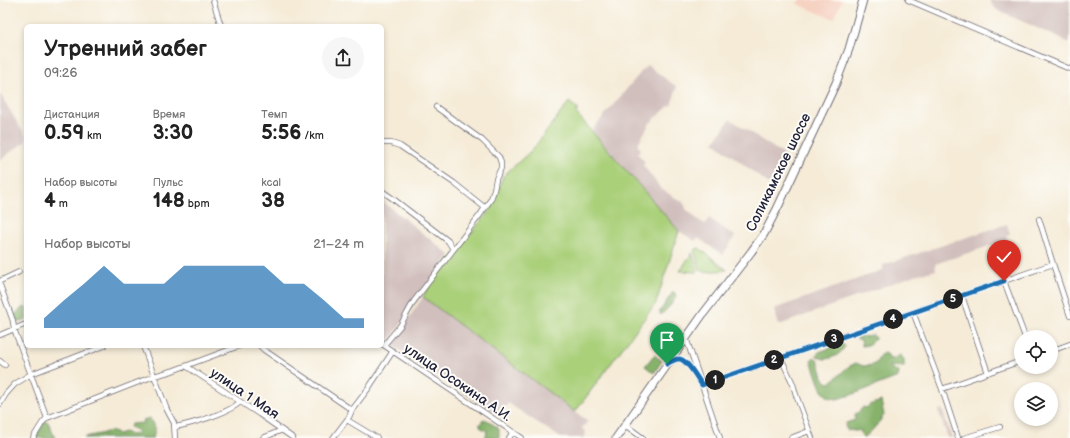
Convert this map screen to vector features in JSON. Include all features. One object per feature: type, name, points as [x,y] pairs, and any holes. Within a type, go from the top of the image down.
[{"type":"highway","name":"Соликамское шоссе","points":[[616,438],[703,314],[764,234],[836,83],[849,49],[863,0]]},
{"type":"street","points":[[213,0],[220,24]]},
{"type":"street","points":[[908,0],[1070,69]]},
{"type":"street","points":[[384,343],[400,326],[414,301],[491,199],[496,179],[501,168],[499,157],[482,140],[436,107]]},
{"type":"street","points":[[384,144],[391,143],[400,146],[454,183],[484,207]]},
{"type":"street","points":[[384,192],[448,242],[453,249]]},
{"type":"street","points":[[1040,219],[1070,316]]},
{"type":"street","points":[[702,385],[1053,264]]},
{"type":"street","points":[[0,281],[19,272]]},
{"type":"street","points":[[1004,281],[1022,330]]},
{"type":"street","points":[[0,285],[13,321],[14,329],[47,418]]},
{"type":"street","points":[[962,296],[988,373]]},
{"type":"street","points":[[912,312],[942,389],[958,438]]},
{"type":"street","points":[[0,335],[24,325]]},
{"type":"street","points":[[686,338],[720,438]]},
{"type":"street","points":[[1058,348],[1070,344]]},
{"type":"street","name":"улица Осокина А.И.","points":[[384,345],[522,438]]},
{"type":"street","points":[[0,404],[15,384],[31,374],[99,348]]},
{"type":"street","points":[[143,348],[167,410],[174,423],[175,438]]},
{"type":"street","points":[[33,438],[47,418],[154,376],[234,348]]},
{"type":"street","points":[[262,348],[352,410]]},
{"type":"street","points":[[333,438],[368,390],[393,351]]},
{"type":"street","points":[[781,358],[793,384],[812,438]]},
{"type":"street","points":[[667,364],[675,360],[683,360],[702,385]]},
{"type":"street","points":[[0,361],[5,365]]},
{"type":"street","points":[[942,389],[1014,364]]},
{"type":"street","name":"улица 1 Мая","points":[[186,366],[293,438]]},
{"type":"street","points":[[175,427],[186,425],[229,410],[240,402]]},
{"type":"street","points":[[347,420],[377,438]]},
{"type":"street","points":[[625,425],[643,438]]},
{"type":"street","points":[[964,438],[1000,427]]},
{"type":"street","points":[[263,438],[282,430]]},
{"type":"street","points":[[791,438],[809,431]]},
{"type":"street","points":[[509,438],[513,432]]},
{"type":"shaded area","points":[[799,0],[842,0],[834,19],[797,4]]},
{"type":"shaded area","points":[[989,0],[1070,0],[1070,43],[997,10]]},
{"type":"shaded area","points":[[647,65],[677,87],[671,106],[669,106],[650,123],[637,145],[641,149],[637,153],[645,162],[643,165],[661,189],[682,201],[686,207],[685,208],[698,220],[705,224],[709,218],[735,236],[723,255],[698,238],[695,241],[679,231],[592,130]]},
{"type":"shaded area","points":[[0,94],[24,134],[24,142],[0,160]]},
{"type":"shaded area","points":[[730,119],[786,156],[769,184],[714,142]]},
{"type":"shaded area","points":[[384,203],[450,255],[389,341],[384,337]]},
{"type":"shaded area","points":[[1007,224],[1010,234],[1006,236],[1007,240],[935,264],[936,270],[915,275],[779,325],[774,309],[883,270],[883,265]]},
{"type":"shaded area","points":[[423,297],[588,421],[582,428],[586,433],[583,438],[561,438],[508,403],[499,417],[391,344]]},
{"type":"shaded area","points":[[942,409],[952,438],[948,438],[938,410]]},
{"type":"green space","points":[[569,102],[578,109],[576,113],[679,231],[656,303],[575,412],[423,297],[429,286],[492,207],[503,176],[533,149]]},
{"type":"green space","points":[[699,248],[727,270],[704,272],[700,270],[694,250]]},
{"type":"green space","points":[[692,253],[698,271],[680,271]]},
{"type":"green space","points":[[673,292],[676,296],[671,305],[661,315],[660,311]]},
{"type":"green space","points":[[24,308],[24,321],[17,322],[14,315]]},
{"type":"green space","points":[[666,335],[676,342],[668,355],[666,352],[664,356],[658,352],[661,344],[663,345]]},
{"type":"green space","points":[[860,335],[864,337],[873,335],[876,338],[868,345],[862,346],[861,340],[857,339]]},
{"type":"green space","points":[[842,344],[845,346],[839,354],[834,357],[824,359],[817,356],[819,352]]},
{"type":"green space","points":[[885,353],[888,355],[889,359],[896,358],[900,355],[904,359],[904,367],[890,366],[899,372],[898,377],[837,399],[828,397],[822,391],[811,361],[814,357],[818,360],[823,377],[826,382],[830,383],[848,367],[856,363],[863,366],[873,365],[877,362],[880,355]]},
{"type":"green space","points":[[654,355],[662,361],[654,373],[645,366]]},
{"type":"green space","points":[[881,401],[884,415],[865,437],[862,436],[860,430],[847,430],[845,426],[846,423],[855,420],[855,414],[863,407],[867,408],[869,405]]},
{"type":"green space","points":[[150,418],[155,429],[153,438],[84,438],[110,431],[119,434],[124,432],[131,435],[137,434],[138,431],[130,427],[131,424],[144,423],[143,420]]},
{"type":"green space","points":[[484,419],[499,429],[499,438],[485,438],[487,431],[480,427],[480,424]]},
{"type":"green space","points":[[45,421],[48,422],[55,438],[35,438]]},
{"type":"route","points":[[667,364],[675,360],[683,360],[702,385],[1004,281]]}]
